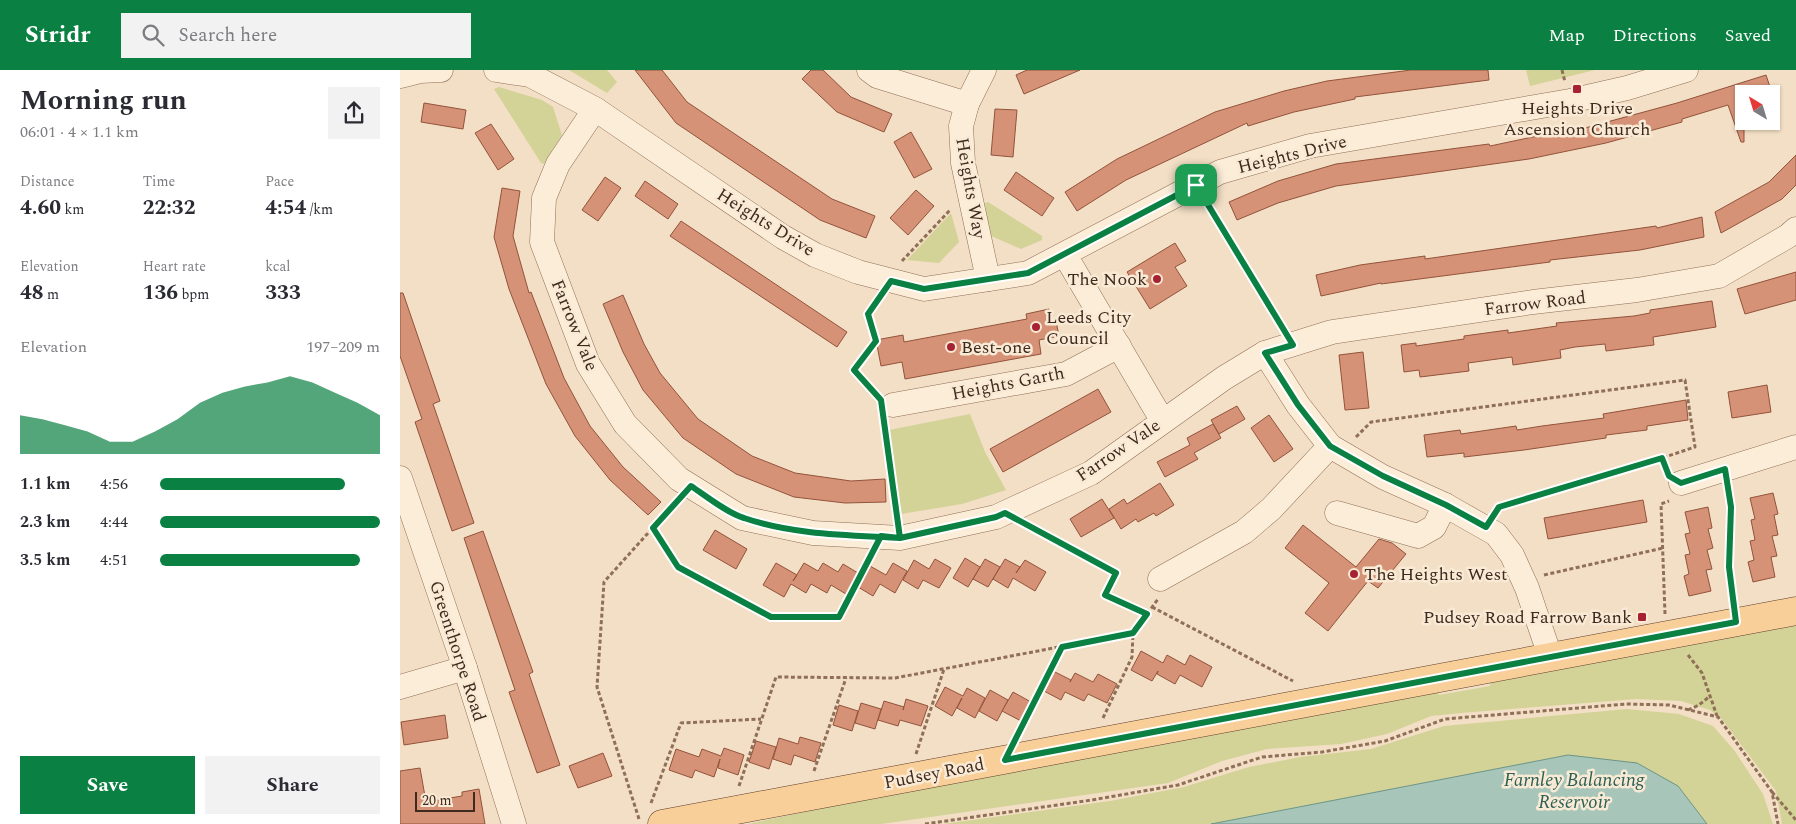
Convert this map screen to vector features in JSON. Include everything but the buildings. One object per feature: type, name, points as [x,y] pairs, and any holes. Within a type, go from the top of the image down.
[{"type":"main road","name":"Pudsey Road","points":[[656,815],[730,812],[1796,611]]},
{"type":"street","points":[[400,76],[420,71],[441,70]]},
{"type":"street","name":"Heights Drive","points":[[496,70],[530,75],[595,109],[783,237],[815,255],[858,272],[924,289],[1028,273],[1220,172],[1310,146],[1570,101],[1627,88],[1686,70]]},
{"type":"street","points":[[869,70],[877,76],[966,104]]},
{"type":"street","name":"Heights Way","points":[[984,70],[966,104],[961,126],[963,163],[988,279]]},
{"type":"street","name":"Farrow Vale","points":[[595,109],[558,164],[544,198],[542,242],[588,364],[625,424],[679,479],[742,518],[813,534],[890,537],[996,517],[1091,473],[1162,420],[1265,353]]},
{"type":"street","name":"Farrow Road","points":[[1265,353],[1332,332],[1533,302],[1637,290],[1719,276],[1788,236],[1796,229]]},
{"type":"street","points":[[1065,255],[1162,420]]},
{"type":"street","name":"Heights Garth","points":[[886,408],[1066,374],[1119,346]]},
{"type":"street","points":[[1265,353],[1298,405],[1336,449],[1383,476],[1446,505],[1496,534],[1512,554],[1523,579],[1550,656]]},
{"type":"street","points":[[1681,483],[1796,447]]},
{"type":"street","points":[[1160,579],[1244,532],[1336,449]]},
{"type":"street","name":"Greenthorpe Road","points":[[400,478],[514,824]]},
{"type":"street","points":[[1337,513],[1418,536],[1434,527],[1446,505]]},
{"type":"street","points":[[400,687],[464,668]]},
{"type":"path","points":[[1196,185],[1293,345]]},
{"type":"path","points":[[653,528],[678,567],[771,617],[839,617],[890,537],[886,408],[854,370],[876,341],[868,314],[891,281],[897,266],[969,190]]},
{"type":"path","points":[[1336,449],[1371,422],[1685,380],[1695,447],[1499,507],[1486,527]]},
{"type":"path","points":[[1662,458],[1669,476],[1681,483],[1673,500],[1661,504],[1665,624],[1702,673],[1718,717],[1772,792],[1796,820]]},
{"type":"path","points":[[1725,469],[1731,507],[1729,567],[1736,622]]},
{"type":"path","points":[[641,824],[597,687],[604,582],[691,486]]},
{"type":"path","points":[[1005,513],[1116,573],[1105,595],[1147,614]]},
{"type":"path","points":[[1523,579],[1663,548]]},
{"type":"path","points":[[1103,719],[1132,657],[1133,633],[1159,597],[1160,579]]},
{"type":"path","points":[[1152,607],[1327,699]]},
{"type":"path","points":[[730,812],[776,677],[895,678],[1133,633]]},
{"type":"path","points":[[1005,760],[1062,647]]},
{"type":"path","points":[[908,778],[944,669]]},
{"type":"path","points":[[805,798],[846,678]]},
{"type":"path","points":[[1688,710],[1699,705],[1710,696]]},
{"type":"path","points":[[924,824],[1092,800],[1178,785],[1262,757],[1322,752],[1385,741],[1445,719],[1626,704],[1668,705],[1718,717]]},
{"type":"path","points":[[656,815],[681,723],[761,719]]},
{"type":"path","points":[[1772,792],[1778,824]]},
{"type":"shaded area","points":[[569,70],[607,70],[617,82],[607,93]]},
{"type":"shaded area","points":[[1526,70],[1595,70],[1530,86]]},
{"type":"shaded area","points":[[499,87],[542,100],[553,107],[562,135],[544,164],[541,163],[494,89]]},
{"type":"shaded area","points":[[988,202],[1042,236],[1042,240],[1021,249],[989,235],[985,203]]},
{"type":"shaded area","points":[[951,213],[959,242],[939,263],[907,260]]},
{"type":"shaded area","points":[[970,414],[985,452],[1006,490],[962,504],[901,514],[889,430]]},
{"type":"shaded area","points":[[1796,622],[1796,824],[1782,824],[1776,791],[1721,718],[1710,710],[1681,701],[1636,699],[1431,716],[1387,734],[1341,744],[1267,749],[1222,761],[1168,783],[881,824],[748,824],[890,794],[1437,690],[1439,695],[1490,686],[1490,681]]},
{"type":"shaded area","points":[[1627,709],[1679,714],[1713,726],[1734,750],[1763,794],[1773,824],[1707,824],[1678,786],[1568,755],[1211,824],[943,824],[1110,801],[1184,787],[1249,767],[1300,757],[1371,749],[1444,726]]},
{"type":"water","name":"Farnley Balancing Reservoir","points":[[1568,755],[1637,763],[1678,786],[1707,824],[1211,824]]},
{"type":"place","name":"Heights Drive Ascension Church","points":[[1577,89]]},
{"type":"place","name":"The Nook","points":[[1157,279]]},
{"type":"place","name":"Leeds City Council","points":[[1036,327]]},
{"type":"place","name":"Best-one","points":[[951,347]]},
{"type":"place","name":"The Heights West","points":[[1354,574]]},
{"type":"place","name":"Pudsey Road Farrow Bank","points":[[1642,617]]},
{"type":"route","points":[[1196,185],[1028,273],[924,289],[891,281],[868,314],[876,341],[854,370],[881,400],[900,538],[881,536],[813,534],[742,518],[691,486],[653,528],[678,567],[771,617],[839,617],[881,536],[900,538],[996,517],[1005,513],[1116,573],[1105,595],[1147,614],[1133,633],[1062,647],[1005,760],[1736,622],[1729,567],[1730,490],[1725,469],[1681,483],[1669,476],[1662,458],[1499,507],[1486,527],[1446,505],[1383,476],[1330,446],[1298,405],[1265,353],[1293,345],[1196,185]]}]
